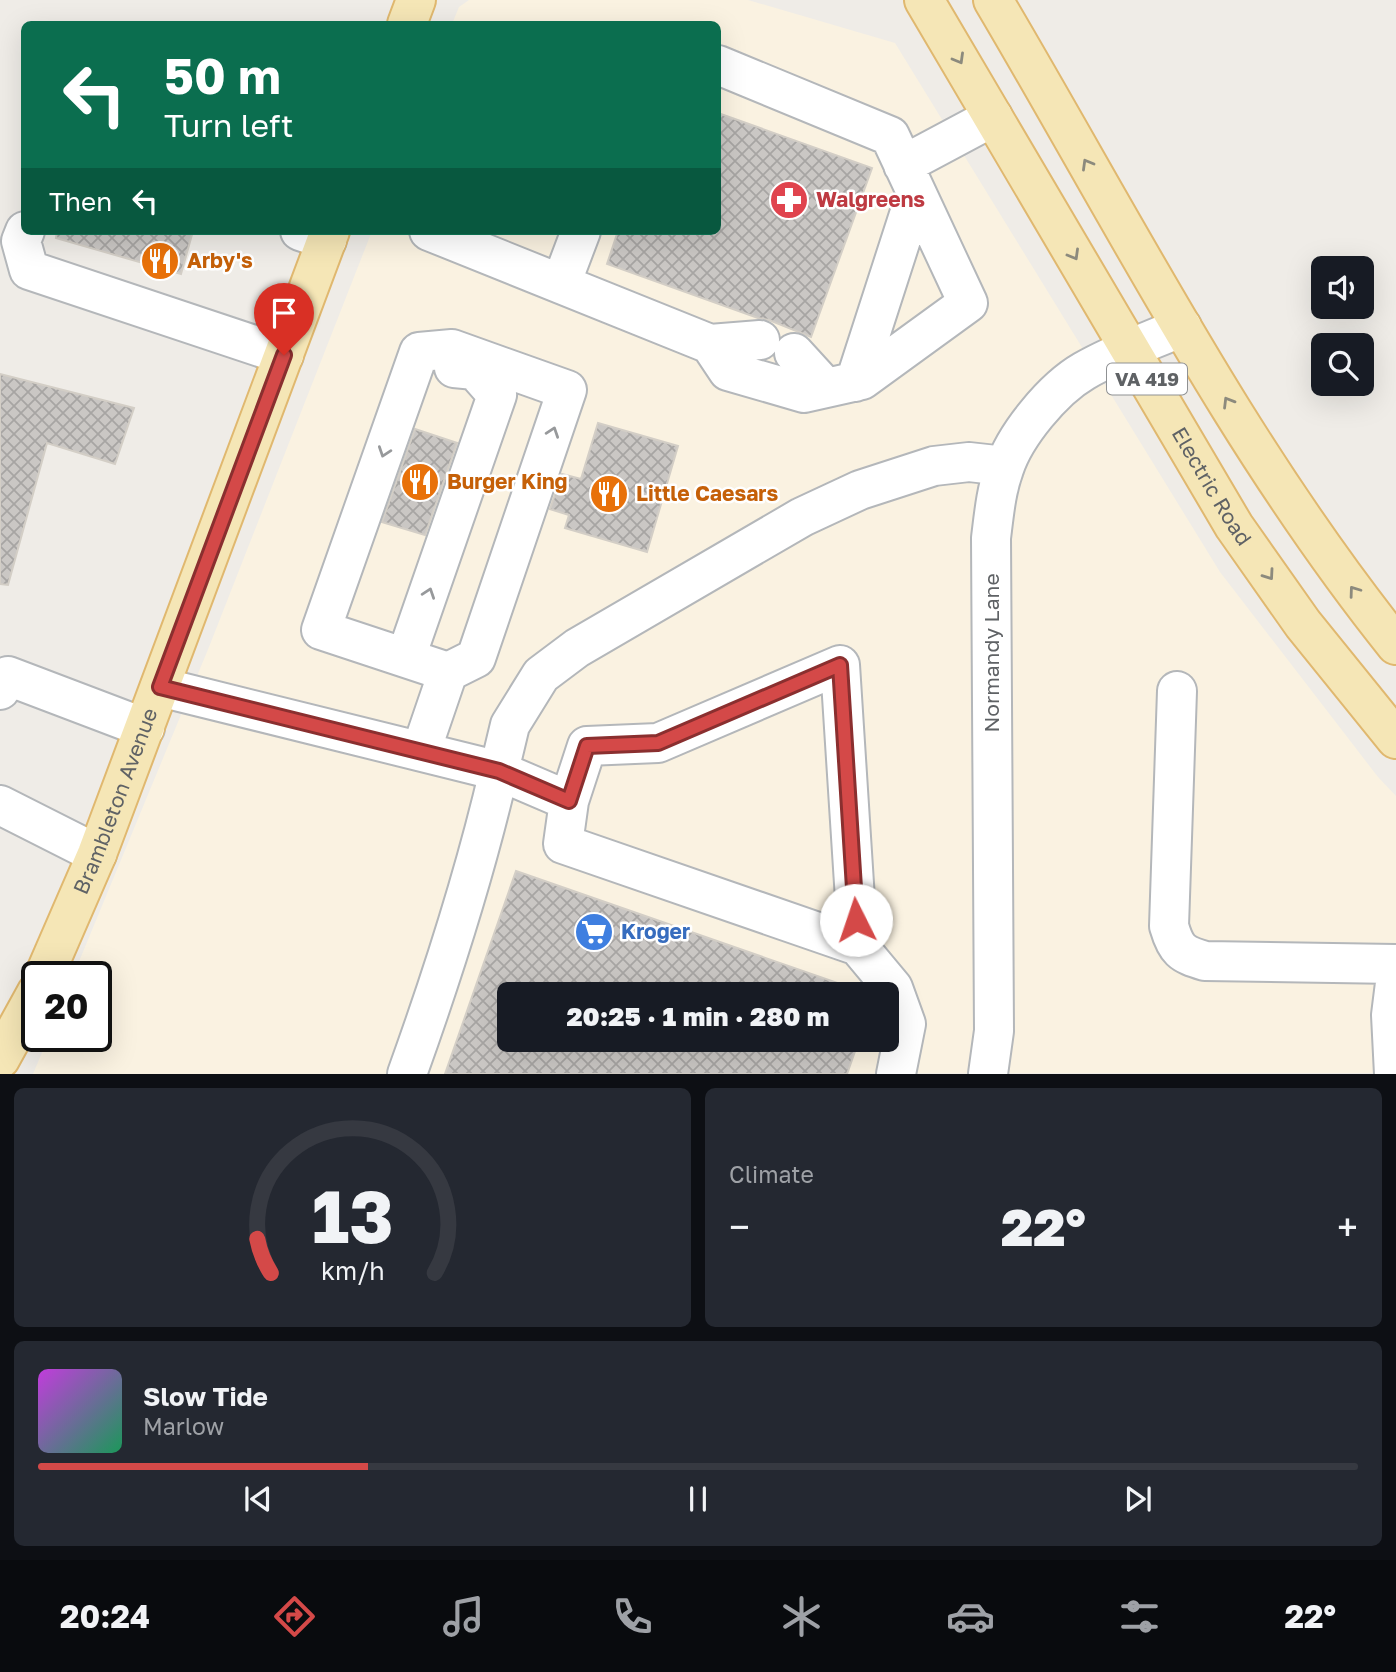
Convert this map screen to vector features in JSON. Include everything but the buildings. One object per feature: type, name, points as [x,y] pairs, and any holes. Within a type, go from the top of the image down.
[{"type":"main road","points":[[408,21],[416,0]]},
{"type":"main road","name":"Electric Road","points":[[924,0],[1234,526],[1303,624],[1396,739]]},
{"type":"main road","name":"VA 419","points":[[993,0],[1182,327],[1287,498],[1396,645]]},
{"type":"main road","name":"Brambleton Avenue","points":[[51,961],[97,854],[284,355],[319,235]]},
{"type":"main road","points":[[0,1059],[21,1021]]},
{"type":"street","points":[[710,344],[728,371],[804,393],[862,380],[968,303],[890,136],[721,66]]},
{"type":"street","points":[[840,385],[910,179],[993,117]]},
{"type":"street","points":[[23,235],[21,241],[29,270],[284,355]]},
{"type":"street","points":[[46,235],[45,247],[62,266],[211,316],[225,336]]},
{"type":"street","points":[[439,235],[710,344],[777,346],[840,385]]},
{"type":"street","points":[[561,284],[579,235]]},
{"type":"street","name":"Normandy Lane","points":[[988,1073],[994,1031],[991,538],[997,491],[1005,466],[1025,429],[1051,398],[1083,371],[1182,327]]},
{"type":"street","points":[[421,751],[448,672],[476,658],[567,390],[452,349],[419,352],[321,630],[448,672]]},
{"type":"street","points":[[406,388],[439,366],[475,370],[496,395],[407,657]]},
{"type":"street","points":[[407,1073],[457,929],[481,849],[510,725],[541,676],[607,629],[802,517],[860,490],[934,466],[970,462],[1005,466]]},
{"type":"street","points":[[858,946],[840,665],[658,743],[587,746],[569,801],[563,844],[858,946],[893,988],[906,1024],[896,1073]]},
{"type":"street","points":[[0,690],[8,676],[145,728]]},
{"type":"street","points":[[160,687],[499,771],[569,801]]},
{"type":"street","points":[[1177,691],[1169,926],[1174,943],[1185,955],[1205,961],[1396,964]]},
{"type":"street","points":[[0,805],[97,854]]},
{"type":"street","points":[[1394,1073],[1396,975]]},
{"type":"shaded area","points":[[469,0],[748,0],[895,43],[1220,572],[1378,777],[1396,796],[1396,1073],[33,1074],[42,1052],[112,1052],[112,961],[79,961],[209,647],[370,235],[721,235],[721,21],[453,21],[459,7]]},
{"type":"place","name":"Walgreens","points":[[789,200]]},
{"type":"place","name":"Arby's","points":[[160,261]]},
{"type":"place","name":"Burger King","points":[[420,482]]},
{"type":"place","name":"Little Caesars","points":[[609,494]]},
{"type":"place","name":"Kroger","points":[[594,932]]},
{"type":"route","points":[[284,355],[160,687],[499,771],[569,801],[587,746],[658,743],[840,665],[856,920]]}]
